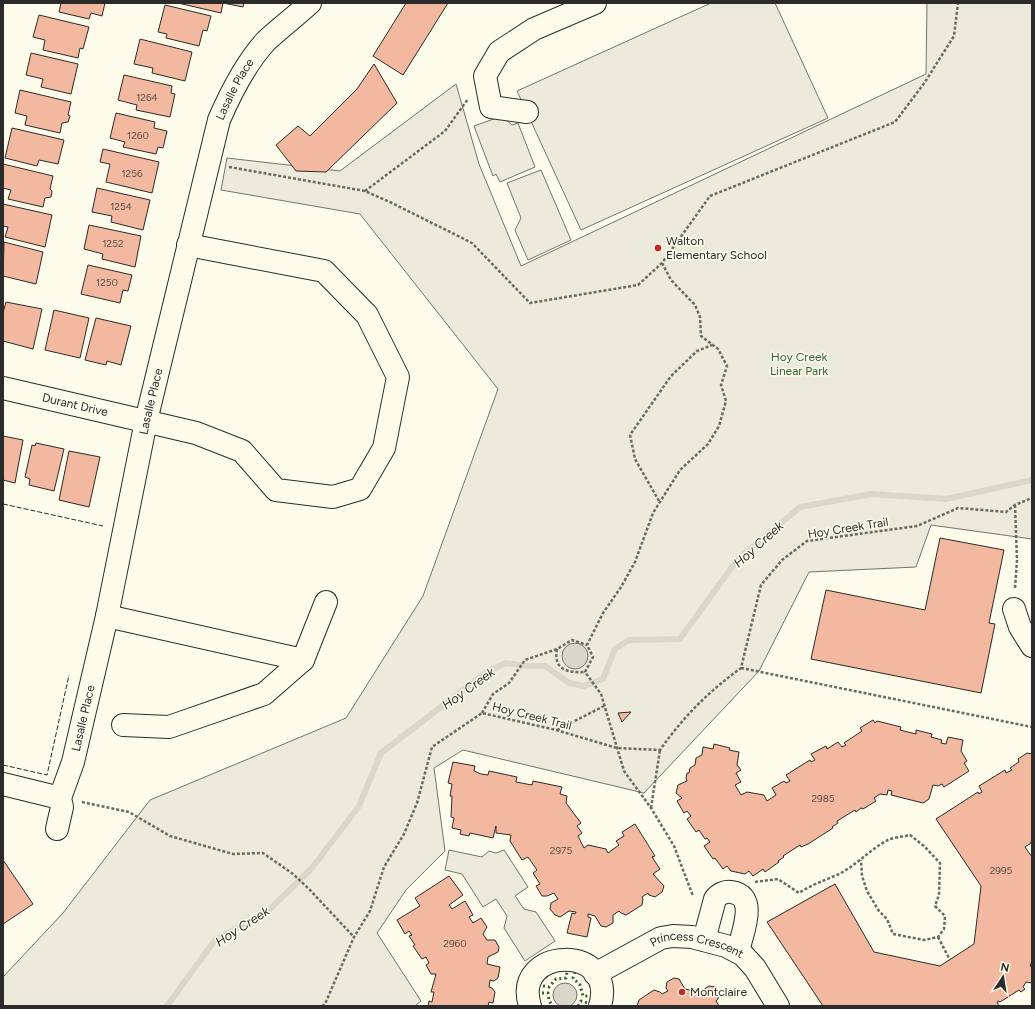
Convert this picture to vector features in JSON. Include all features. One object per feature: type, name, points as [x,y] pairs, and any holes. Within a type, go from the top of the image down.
[{"type":"street","name":"Lasalle Place","points":[[57,829],[62,807],[60,798],[73,762],[106,616],[146,421],[219,120],[230,94],[248,64],[266,41],[310,3]]},
{"type":"street","points":[[527,112],[491,107],[485,76],[499,52],[534,29],[595,3]]},
{"type":"street","name":"Durant Drive","points":[[3,388],[196,433],[242,451],[276,490],[333,498],[360,489],[384,448],[398,378],[367,315],[324,271],[188,245]]},
{"type":"street","points":[[123,725],[169,727],[264,694],[303,660],[326,602]]},
{"type":"street","points":[[1014,609],[1020,627],[1032,646]]},
{"type":"street","points":[[106,616],[303,660]]},
{"type":"street","points":[[3,784],[60,798]]},
{"type":"street","points":[[704,940],[715,899],[725,892],[737,893],[746,901],[747,906],[738,951]]},
{"type":"street","name":"Princess Crescent","points":[[595,974],[661,938],[677,936],[704,940],[738,951],[752,964],[778,1006]]},
{"type":"street","points":[[530,1006],[528,996],[532,980],[538,971],[550,962],[562,958],[575,960],[586,965],[595,974],[601,990],[600,1006]]},
{"type":"path","points":[[208,162],[365,191],[392,203],[472,244],[530,303],[638,285],[662,263],[710,196],[895,122],[926,82],[954,36],[958,3]]},
{"type":"path","points":[[365,191],[445,131],[485,76]]},
{"type":"path","points":[[586,673],[592,656],[587,644],[603,613],[621,587],[635,562],[653,513],[680,470],[708,444],[719,426],[724,412],[726,401],[721,385],[727,366],[718,349],[701,336],[700,317],[694,305],[671,280],[662,263]]},
{"type":"path","points":[[660,502],[635,459],[630,435],[671,376],[697,351],[712,345]]},
{"type":"path","name":"Hoy Creek Trail","points":[[741,668],[761,585],[782,560],[808,541],[918,526],[958,508],[1006,512],[1015,505],[1032,498]]},
{"type":"path","points":[[1014,609],[1017,560],[1015,505]]},
{"type":"path","points":[[482,713],[493,694],[509,683],[525,660],[557,649],[572,640],[587,644]]},
{"type":"path","points":[[557,649],[555,658],[561,668],[573,673],[586,673]]},
{"type":"path","points":[[651,808],[660,750],[679,723],[716,686],[741,668],[1032,727]]},
{"type":"path","points":[[586,673],[601,694],[624,771],[651,808],[674,846],[696,901]]},
{"type":"path","points":[[556,730],[604,706]]},
{"type":"path","name":"Hoy Creek Trail","points":[[322,1006],[325,1004],[354,937],[370,910],[384,867],[404,834],[417,803],[432,747],[482,713],[556,730],[617,748],[660,750]]},
{"type":"path","points":[[60,798],[129,812],[170,836],[233,854],[263,853],[293,874],[354,937]]},
{"type":"path","points":[[747,884],[770,878],[778,879],[799,893],[812,885],[841,873],[887,840],[910,835],[924,846],[940,863],[939,895],[935,906],[945,916],[946,921],[944,929],[938,937],[924,940],[893,934],[887,919],[879,911],[868,891],[862,876],[860,860]]},
{"type":"path","points":[[938,937],[950,960]]},
{"type":"green space","points":[[711,3],[775,3],[828,118],[581,230],[517,91]]},
{"type":"green space","name":"Hoy Creek Linear Park","points":[[927,3],[1032,3],[1032,539],[931,525],[916,567],[809,572],[759,671],[644,793],[463,750],[434,768],[445,851],[406,890],[377,933],[421,1001],[415,1006],[3,1006],[3,977],[63,913],[150,800],[346,718],[423,596],[498,389],[360,214],[221,190],[227,158],[340,171],[456,84],[479,164],[521,266],[926,74]]},
{"type":"green space","points":[[502,116],[512,125],[518,123],[535,167],[500,182],[496,174],[493,176],[474,126]]},
{"type":"green space","points":[[541,170],[571,240],[528,260],[515,230],[521,218],[507,183]]},
{"type":"shaded area","points":[[575,643],[584,647],[588,656],[584,665],[575,669],[566,665],[562,656],[566,647]]},
{"type":"shaded area","points":[[449,850],[482,857],[489,851],[496,853],[504,850],[528,887],[515,896],[524,909],[536,912],[555,941],[525,961],[504,928],[507,916],[496,899],[483,907],[462,874],[445,870]]},
{"type":"shaded area","points":[[565,983],[573,987],[577,995],[573,1003],[565,1007],[557,1003],[553,995],[557,987]]},
{"type":"building","points":[[61,3],[105,3],[102,16],[91,13],[89,19],[59,12]]},
{"type":"building","points":[[178,3],[223,3],[221,13]]},
{"type":"building","points":[[223,3],[244,3],[243,7]]},
{"type":"building","points":[[406,3],[448,3],[403,75],[373,56]]},
{"type":"building","points":[[165,5],[211,16],[207,31],[203,30],[199,46],[166,38],[167,34],[158,32]]},
{"type":"building","points":[[39,15],[89,27],[83,49],[80,48],[78,58],[43,50],[45,40],[33,37]]},
{"type":"building","points":[[140,39],[192,52],[185,81],[152,73],[153,68],[134,64]]},
{"type":"building","points":[[31,53],[78,64],[71,94],[41,87],[43,79],[26,75]]},
{"type":"building","points":[[374,64],[397,103],[326,172],[296,171],[276,145],[298,126],[310,136],[357,89]]},
{"type":"building","points":[[124,75],[172,86],[171,93],[175,94],[170,117],[136,110],[137,105],[118,100]]},
{"type":"building","points":[[20,90],[71,102],[68,122],[62,123],[60,133],[25,125],[27,116],[15,113]]},
{"type":"building","points":[[116,113],[155,122],[154,128],[167,131],[163,148],[158,147],[156,154],[123,147],[125,142],[110,138]]},
{"type":"building","points":[[12,128],[64,140],[58,164],[39,160],[37,166],[5,158]]},
{"type":"building","points":[[103,149],[159,162],[152,193],[106,182],[110,164],[100,162]]},
{"type":"building","points":[[3,164],[53,176],[50,189],[52,191],[51,197],[45,198],[43,207],[8,199],[11,190],[3,188]]},
{"type":"building","points":[[97,188],[150,200],[143,230],[111,222],[112,216],[92,212]]},
{"type":"building","points":[[3,204],[52,215],[45,247],[5,237],[8,227],[3,226]]},
{"type":"building","points":[[89,225],[141,236],[135,267],[102,259],[103,254],[84,249]]},
{"type":"building","points":[[4,242],[43,252],[36,284],[3,276]]},
{"type":"building","points":[[88,265],[132,275],[128,291],[123,290],[120,303],[81,294]]},
{"type":"building","points":[[6,302],[42,309],[33,349],[3,341],[3,313]]},
{"type":"building","points":[[54,310],[89,318],[80,358],[45,350]]},
{"type":"building","points":[[96,318],[131,326],[121,365],[107,361],[106,365],[85,360]]},
{"type":"building","points":[[3,436],[23,440],[15,483],[3,480]]},
{"type":"building","points":[[36,443],[64,449],[54,491],[29,485],[30,479],[25,477],[32,445],[35,446]]},
{"type":"building","points":[[69,451],[100,457],[89,507],[59,500]]},
{"type":"building","points":[[940,538],[1004,550],[989,623],[995,624],[981,693],[811,659],[826,590],[925,610]]},
{"type":"building","points":[[631,712],[622,722],[618,713]]},
{"type":"building","points":[[873,720],[875,723],[877,721],[901,727],[900,730],[916,734],[916,730],[932,734],[931,737],[942,740],[941,743],[946,744],[948,737],[963,740],[961,751],[967,761],[964,763],[969,771],[944,787],[942,784],[938,786],[933,785],[929,799],[923,803],[891,795],[892,791],[888,790],[887,795],[880,794],[874,798],[876,801],[856,812],[855,810],[837,821],[838,823],[832,827],[833,828],[808,844],[801,847],[800,845],[783,856],[784,857],[778,861],[779,862],[765,872],[763,869],[753,876],[749,871],[745,874],[731,871],[727,866],[723,869],[715,858],[713,859],[704,846],[710,842],[707,838],[705,839],[699,830],[696,832],[687,819],[691,816],[687,811],[684,813],[677,801],[682,798],[676,793],[678,785],[687,781],[687,773],[689,773],[690,768],[695,765],[696,758],[702,755],[703,747],[713,749],[714,744],[739,752],[737,765],[741,770],[736,773],[741,782],[735,785],[741,795],[747,792],[764,795],[767,801],[776,795],[772,788],[784,781],[786,783],[790,781],[786,775],[810,760],[811,762],[815,760],[811,754],[826,746],[827,749],[838,742],[842,747],[846,745],[844,743],[862,731],[860,728]]},
{"type":"building","points":[[1027,753],[1032,754],[1032,837],[1031,843],[1025,847],[1032,857],[1032,961],[1030,966],[1032,967],[1032,983],[1026,982],[1023,987],[1025,989],[1021,992],[1019,990],[1000,1002],[997,1002],[999,1006],[823,1006],[767,922],[835,884],[874,952],[940,966],[974,944],[981,886],[936,819],[978,792],[979,794],[982,792],[979,786],[1005,770],[1006,773],[1012,770],[1010,768],[1019,762],[1018,759]]},
{"type":"building","points":[[453,762],[475,766],[474,771],[481,774],[488,775],[489,771],[517,777],[516,782],[532,785],[533,781],[562,787],[560,794],[567,796],[566,803],[581,823],[577,826],[582,833],[578,836],[584,848],[588,845],[606,849],[608,853],[619,845],[616,841],[624,836],[622,832],[635,824],[655,856],[652,857],[660,869],[653,874],[664,886],[662,892],[655,897],[649,895],[648,893],[642,897],[642,905],[626,915],[619,911],[613,915],[613,923],[606,927],[601,926],[595,916],[588,914],[588,917],[591,918],[587,937],[567,933],[572,913],[575,914],[576,912],[569,911],[560,917],[555,915],[550,909],[551,903],[558,899],[554,893],[547,896],[542,896],[536,886],[540,884],[533,873],[537,870],[528,857],[522,860],[510,841],[511,835],[496,833],[496,826],[493,838],[470,833],[469,836],[460,834],[461,830],[452,828],[454,818],[451,817],[452,796],[450,796],[452,784],[448,783]]},
{"type":"building","points":[[3,860],[33,904],[3,924]]},
{"type":"building","points":[[449,876],[463,895],[449,905],[452,909],[465,901],[473,915],[469,917],[473,923],[481,918],[487,927],[483,934],[487,940],[495,940],[499,947],[498,952],[488,957],[487,964],[500,967],[498,978],[494,981],[490,980],[489,987],[495,992],[493,1003],[489,1002],[488,1006],[428,1006],[429,1001],[432,1002],[434,992],[431,992],[436,974],[431,974],[426,965],[429,963],[426,957],[422,959],[413,946],[415,945],[409,936],[412,935],[409,931],[405,934],[397,920],[420,906],[415,898]]},
{"type":"building","name":"Montclaire","points":[[674,978],[679,979],[685,989],[700,992],[709,986],[715,987],[719,993],[716,1001],[719,1006],[637,1006],[639,1000],[654,990],[662,994],[668,991],[666,988],[667,982]]},
{"type":"waterway","name":"Hoy Creek","points":[[167,1006],[215,940],[268,911],[312,868],[359,806],[381,753],[488,671],[506,663],[526,666],[545,666],[569,683],[584,686],[603,679],[615,649],[629,640],[680,639],[737,560],[800,507],[872,494],[946,499],[1032,480]]},
{"type":"hedge","points":[[543,986],[549,987],[556,979],[566,978],[567,972]]},
{"type":"hedge","points":[[575,972],[573,978],[580,985],[583,996],[588,996]]},
{"type":"hedge","points":[[542,993],[548,993],[552,1006]]},
{"type":"hedge","points":[[578,1006],[581,1001],[588,1003]]},
{"type":"fence","points":[[3,504],[103,526]]},
{"type":"fence","points":[[3,765],[47,775],[69,675]]},
{"type":"place","name":"Walton Elementary School","points":[[658,248]]},
{"type":"place","name":"Montclaire","points":[[682,992]]}]
